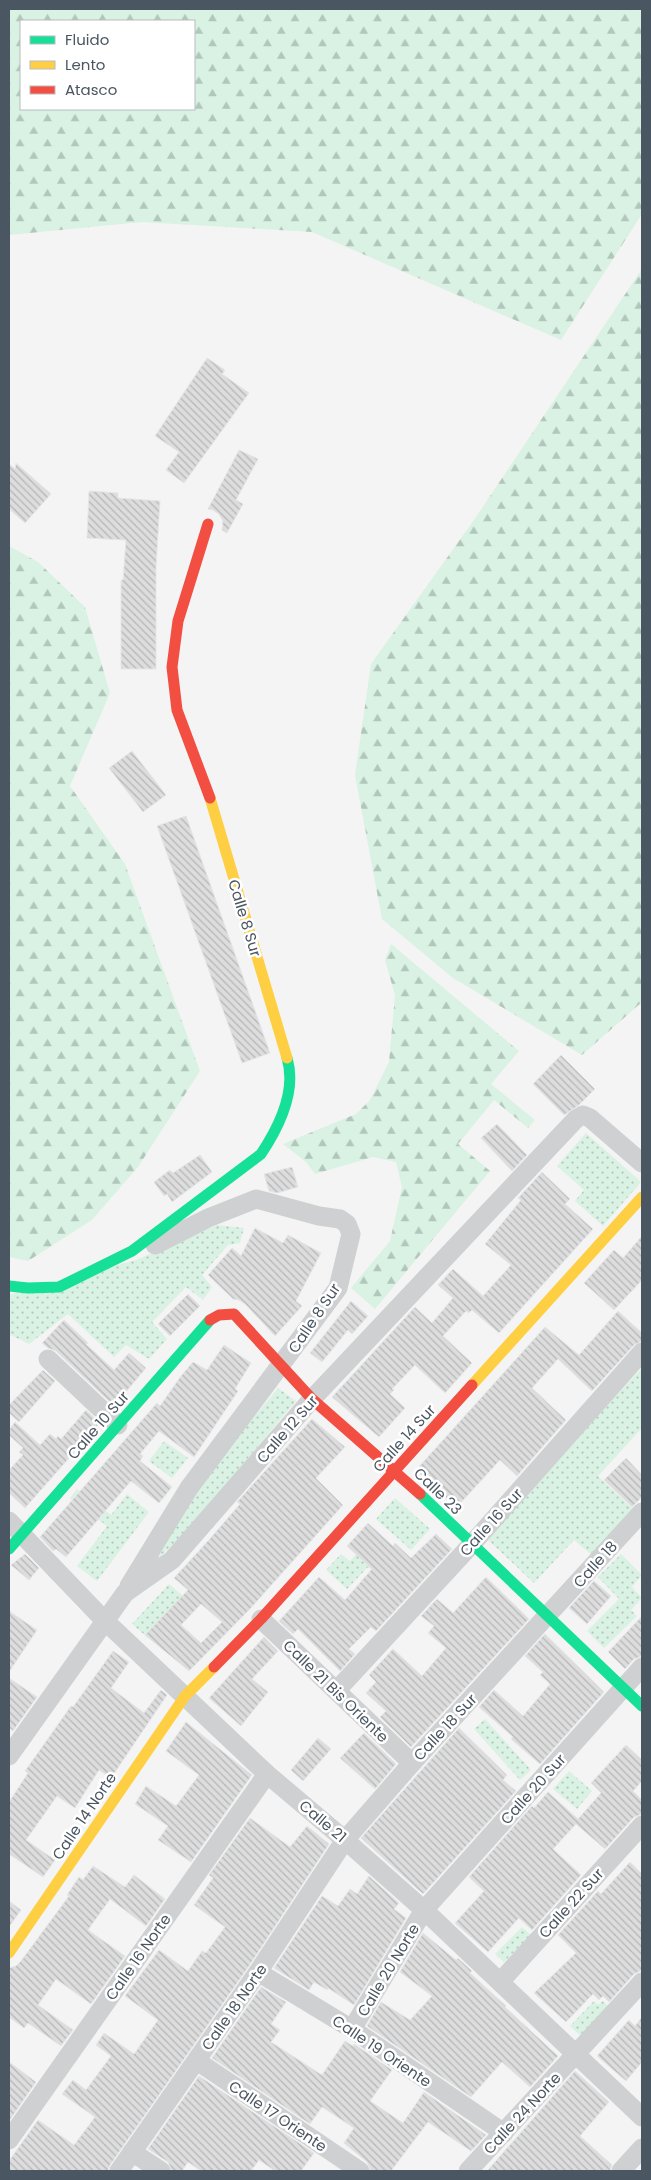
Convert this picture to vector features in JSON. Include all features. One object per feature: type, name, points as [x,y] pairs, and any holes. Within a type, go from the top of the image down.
[{"type":"street","name":"Calle 8 Sur","points":[[9,1286],[28,1288],[59,1287],[132,1251],[261,1154],[272,1138],[287,1107],[290,1086],[289,1065],[206,785],[177,710],[172,667],[178,621],[208,524]]},
{"type":"street","name":"Calle 12 Sur","points":[[9,1756],[125,1593],[172,1560],[312,1399],[576,1120],[583,1115],[590,1118],[642,1163]]},
{"type":"street","name":"Calle 14 Sur","points":[[185,1696],[261,1619],[642,1197]]},
{"type":"street","name":"Calle 8 Sur","points":[[125,1593],[189,1488],[338,1288],[351,1234],[347,1224],[340,1219],[319,1216],[256,1199],[208,1218],[147,1249],[132,1251]]},
{"type":"street","name":"Calle 23","points":[[210,1320],[219,1315],[234,1314],[312,1399],[396,1471],[471,1545],[642,1706]]},
{"type":"street","name":"Calle 10 Sur","points":[[9,1549],[16,1527],[118,1425],[210,1320]]},
{"type":"street","name":"Calle 16 Sur","points":[[337,1690],[471,1545],[642,1352]]},
{"type":"street","points":[[48,1359],[118,1425]]},
{"type":"street","name":"Calle 18","points":[[548,1616],[642,1512]]},
{"type":"street","name":"Calle 21","points":[[16,1527],[104,1620],[267,1774],[424,1910],[642,2117]]},
{"type":"street","name":"Calle 18 Sur","points":[[345,1840],[412,1763],[548,1616]]},
{"type":"street","name":"Calle 21 Bis Oriente","points":[[261,1619],[412,1763]]},
{"type":"street","name":"Calle 20 Sur","points":[[424,1910],[642,1667]]},
{"type":"street","name":"Calle 14 Norte","points":[[9,1953],[185,1696]]},
{"type":"street","name":"Calle 16 Norte","points":[[9,2140],[267,1774]]},
{"type":"street","name":"Calle 22 Sur","points":[[500,1982],[642,1825]]},
{"type":"street","name":"Calle 18 Norte","points":[[119,2171],[258,1972],[345,1840]]},
{"type":"street","name":"Calle 20 Norte","points":[[352,2029],[424,1910]]},
{"type":"street","name":"Calle 19 Oriente","points":[[258,1972],[352,2029],[504,2133]]},
{"type":"street","name":"Calle 24 Norte","points":[[468,2171],[642,1982]]},
{"type":"street","name":"Calle 17 Oriente","points":[[197,2060],[360,2171]]},
{"type":"street","points":[[621,2171],[642,2148]]},
{"type":"street","points":[[132,2152],[161,2171]]},
{"type":"green space","points":[[9,9],[642,9],[642,214],[561,340],[312,232],[142,222],[9,235]]},
{"type":"green space","points":[[642,269],[642,1002],[582,1055],[453,978],[382,919],[355,775],[371,664],[474,520]]},
{"type":"green space","points":[[9,546],[38,562],[85,607],[110,693],[70,786],[125,864],[200,1071],[138,1167],[92,1220],[28,1261],[9,1257]]},
{"type":"green space","points":[[391,944],[519,1051],[491,1084],[535,1120],[528,1128],[494,1100],[458,1144],[490,1171],[375,1309],[351,1288],[390,1241],[402,1187],[396,1162],[373,1157],[315,1174],[306,1162],[283,1144],[356,1114],[370,1100],[389,1062],[395,995],[385,960]]},
{"type":"green space","points":[[586,1133],[641,1182],[603,1226],[575,1201],[584,1190],[557,1166]]},
{"type":"green space","points":[[217,1225],[244,1228],[240,1243],[228,1245],[202,1275],[212,1287],[203,1300],[186,1287],[152,1322],[167,1339],[149,1359],[126,1345],[114,1357],[68,1314],[29,1344],[9,1334],[9,1295],[136,1260]]},
{"type":"green space","points":[[642,1368],[642,1428],[598,1476],[635,1511],[593,1556],[574,1540],[534,1583],[484,1536]]},
{"type":"green space","points":[[278,1388],[296,1401],[184,1534],[156,1560],[166,1537],[194,1492]]},
{"type":"green space","points":[[164,1441],[188,1458],[172,1478],[149,1461]]},
{"type":"green space","points":[[77,1489],[111,1515],[127,1494],[149,1512],[97,1581],[77,1566],[107,1526],[70,1498]]},
{"type":"green space","points":[[395,1498],[430,1529],[411,1550],[376,1519]]},
{"type":"green space","points":[[361,1549],[378,1565],[373,1571],[368,1567],[347,1589],[326,1570],[341,1554],[350,1561]]},
{"type":"green space","points":[[621,1554],[642,1575],[632,1587],[642,1598],[631,1610],[637,1616],[604,1648],[587,1631],[619,1599],[598,1577]]},
{"type":"green space","points":[[169,1584],[183,1596],[146,1636],[132,1624]]},
{"type":"green space","points":[[485,1719],[531,1770],[520,1780],[474,1729]]},
{"type":"green space","points":[[569,1771],[592,1791],[577,1809],[553,1789]]},
{"type":"green space","points":[[522,1927],[531,1935],[504,1962],[495,1954]]},
{"type":"green space","points":[[594,2001],[598,2005],[603,2001],[609,2007],[582,2037],[570,2026]]},
{"type":"building","points":[[207,358],[225,370],[222,374],[249,393],[184,483],[166,470],[179,452],[155,436]]},
{"type":"building","points":[[239,450],[258,459],[236,500],[243,504],[227,533],[222,530],[223,521],[219,514],[208,509]]},
{"type":"building","points":[[16,463],[51,494],[25,523],[9,509],[9,464],[15,469]]},
{"type":"building","points":[[89,491],[118,493],[118,498],[160,501],[156,567],[156,669],[121,669],[121,580],[123,580],[126,540],[87,538]]},
{"type":"building","points":[[132,751],[166,795],[143,812],[109,768]]},
{"type":"building","points":[[186,816],[270,1053],[242,1063],[157,826]]},
{"type":"building","points":[[561,1055],[595,1089],[579,1105],[564,1115],[533,1084]]},
{"type":"building","points":[[497,1124],[527,1155],[512,1171],[481,1138]]},
{"type":"building","points":[[200,1155],[212,1172],[172,1202],[167,1194],[164,1196],[154,1182],[170,1170],[173,1173]]},
{"type":"building","points":[[292,1167],[298,1187],[277,1193],[269,1191],[264,1174]]},
{"type":"building","points":[[542,1172],[570,1199],[565,1204],[593,1229],[499,1333],[472,1310],[469,1313],[466,1311],[443,1336],[472,1363],[445,1393],[415,1365],[392,1389],[394,1390],[390,1394],[405,1408],[379,1437],[332,1397],[415,1307],[432,1323],[453,1298],[438,1285],[453,1269],[483,1296],[511,1265],[485,1244],[521,1200],[518,1198]]},
{"type":"building","points":[[255,1228],[283,1243],[288,1235],[321,1253],[296,1301],[302,1306],[275,1336],[245,1304],[233,1299],[208,1275],[232,1248],[241,1256]]},
{"type":"building","points":[[642,1236],[642,1280],[614,1310],[584,1283],[614,1250],[623,1258]]},
{"type":"building","points":[[188,1294],[200,1306],[170,1336],[158,1324]]},
{"type":"building","points":[[351,1301],[368,1316],[352,1334],[348,1330],[322,1362],[310,1353]]},
{"type":"building","points":[[618,1311],[642,1333],[642,1341],[634,1345],[592,1391],[558,1359],[532,1388],[566,1420],[517,1476],[500,1460],[456,1508],[416,1470],[545,1327],[579,1355]]},
{"type":"building","points":[[64,1320],[114,1370],[129,1353],[146,1368],[114,1406],[56,1351],[42,1343]]},
{"type":"building","points":[[224,1345],[251,1363],[235,1389],[238,1391],[194,1457],[159,1431],[140,1454],[143,1456],[140,1461],[172,1487],[159,1503],[131,1481],[66,1557],[56,1549],[53,1551],[40,1537],[157,1403],[160,1406],[193,1362],[207,1370]]},
{"type":"building","points":[[43,1370],[55,1381],[19,1422],[9,1413],[9,1405]]},
{"type":"building","points":[[86,1410],[100,1423],[25,1508],[9,1493],[9,1470],[23,1455],[19,1452],[23,1448],[9,1435],[9,1430],[15,1422],[40,1445],[50,1434],[56,1439],[58,1436],[61,1439]]},
{"type":"building","points":[[312,1419],[345,1447],[316,1478],[343,1505],[250,1609],[189,1671],[145,1635],[188,1590],[174,1578],[240,1504],[237,1502]],"holes":[[[201,1604],[222,1622],[201,1643],[181,1625]]]},
{"type":"building","points":[[626,1458],[642,1475],[642,1497],[632,1507],[604,1480]]},
{"type":"building","points":[[368,1523],[393,1546],[395,1543],[411,1558],[436,1534],[452,1549],[376,1631],[371,1627],[349,1649],[355,1654],[340,1671],[298,1629],[293,1634],[279,1621],[319,1577],[345,1600],[372,1569],[347,1546]]},
{"type":"building","points":[[25,1554],[39,1568],[29,1580],[11,1565]]},
{"type":"building","points":[[486,1577],[529,1619],[411,1747],[380,1717],[386,1711],[366,1693],[376,1682],[369,1675],[393,1649],[422,1676],[446,1648],[428,1633],[434,1626],[421,1616],[437,1599],[453,1613]]},
{"type":"building","points":[[594,1581],[611,1596],[587,1624],[569,1608]]},
{"type":"building","points":[[9,1611],[37,1630],[9,1672]]},
{"type":"building","points":[[642,1616],[642,1656],[634,1659],[625,1669],[608,1652]]},
{"type":"building","points":[[545,1634],[604,1692],[540,1764],[511,1739],[513,1737],[479,1707],[494,1690],[523,1716],[550,1684],[540,1675],[543,1672],[525,1656]]},
{"type":"building","points":[[264,1637],[278,1651],[252,1679],[268,1692],[241,1726],[209,1698]]},
{"type":"building","points":[[113,1651],[129,1662],[111,1688],[144,1713],[161,1690],[167,1695],[111,1778],[99,1770],[75,1808],[57,1796],[26,1840],[55,1860],[43,1877],[9,1854],[9,1802],[28,1773],[25,1771]]},
{"type":"building","points":[[9,1678],[37,1697],[13,1731],[9,1728]]},
{"type":"building","points":[[186,1722],[252,1775],[191,1862],[158,1840],[168,1826],[135,1804],[146,1786],[176,1806],[199,1775],[166,1751]]},
{"type":"building","points":[[459,1728],[507,1775],[503,1780],[516,1791],[423,1894],[361,1838]]},
{"type":"building","points":[[364,1733],[396,1764],[375,1789],[340,1758]]},
{"type":"building","points":[[318,1738],[331,1749],[303,1781],[291,1770]]},
{"type":"building","points":[[626,1745],[642,1760],[642,1781],[633,1791],[642,1800],[642,1814],[634,1817],[605,1849],[576,1824],[553,1849],[581,1875],[532,1930],[519,1918],[488,1952],[455,1923],[484,1891],[469,1877],[532,1806],[534,1808],[548,1792],[578,1819],[601,1793],[591,1783]]},
{"type":"building","points":[[250,1818],[290,1847],[307,1826],[329,1844],[249,1966],[110,2165],[108,2171],[9,2171],[9,2161],[38,2120],[74,2145],[95,2117],[62,2094],[73,2080],[86,2090],[111,2056],[96,2045],[104,2033],[134,2054],[158,2020],[125,1996],[159,1950],[188,1971],[202,1951],[206,1953],[225,1927],[194,1905],[213,1878],[209,1875]]},
{"type":"building","points":[[630,1862],[642,1874],[642,1970],[634,1974],[609,2002],[603,1996],[599,2000],[593,1994],[566,2022],[534,1993],[576,1953],[558,1935],[598,1891],[601,1894]]},
{"type":"building","points":[[93,1866],[125,1887],[134,1875],[165,1899],[146,1926],[110,1899],[88,1930],[125,1956],[91,2004],[56,1979],[38,2005],[73,2030],[61,2046],[28,2023],[24,2028],[9,2017],[9,1968],[16,1966],[21,1961],[69,1896],[67,1895],[79,1877],[83,1880]]},
{"type":"building","points":[[369,1876],[399,1903],[394,1909],[406,1918],[354,2005],[328,1988],[327,1990],[314,1982],[309,1990],[274,1968],[322,1896],[338,1906],[350,1889],[357,1894]]},
{"type":"building","points":[[9,1901],[21,1910],[9,1927]]},
{"type":"building","points":[[423,1933],[456,1960],[458,1958],[472,1971],[470,1973],[558,2056],[530,2087],[502,2062],[471,2097],[367,2026],[381,2002],[410,2020],[432,1996],[400,1972]]},
{"type":"building","points":[[261,1987],[286,2002],[271,2024],[280,2030],[271,2042],[322,2075],[345,2041],[353,2046],[354,2044],[392,2070],[370,2101],[403,2123],[424,2092],[486,2135],[471,2151],[428,2122],[391,2171],[371,2171],[367,2162],[344,2143],[354,2128],[322,2107],[310,2124],[212,2058]]},
{"type":"building","points":[[642,2017],[642,2062],[626,2081],[597,2056],[629,2020],[635,2026]]},
{"type":"building","points":[[9,2062],[36,2082],[9,2121]]},
{"type":"building","points":[[575,2071],[609,2102],[580,2136],[612,2165],[610,2171],[487,2171]]},
{"type":"building","points":[[199,2076],[314,2153],[301,2171],[275,2171],[259,2160],[251,2171],[201,2171],[188,2162],[182,2171],[172,2171],[168,2162],[148,2149]]},
{"type":"traffic: fast","points":[[9,1286],[28,1288],[59,1287],[132,1251],[261,1154],[280,1120],[288,1096],[290,1083],[287,1058]]},
{"type":"traffic: fast","points":[[9,1549],[210,1320]]},
{"type":"traffic: fast","points":[[420,1494],[642,1706]]},
{"type":"traffic: slow","points":[[210,798],[287,1058]]},
{"type":"traffic: slow","points":[[472,1385],[642,1197]]},
{"type":"traffic: slow","points":[[9,1953],[185,1696],[214,1667]]},
{"type":"traffic: jam","points":[[208,524],[178,621],[172,667],[177,710],[210,798]]},
{"type":"traffic: jam","points":[[210,1320],[219,1315],[234,1314],[312,1399],[420,1494]]},
{"type":"traffic: jam","points":[[214,1667],[261,1619],[472,1385]]}]
